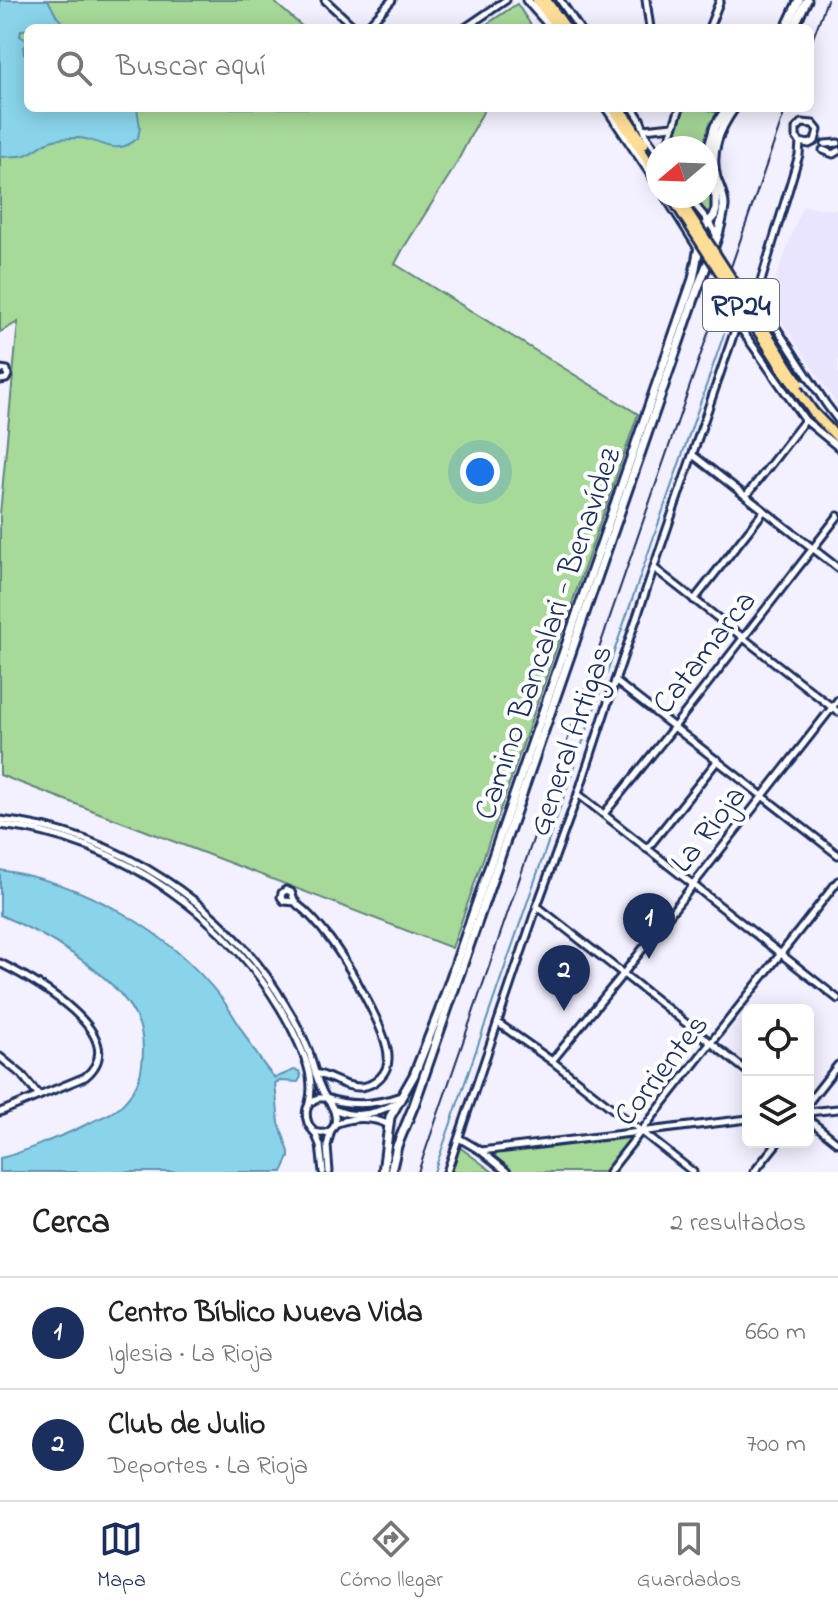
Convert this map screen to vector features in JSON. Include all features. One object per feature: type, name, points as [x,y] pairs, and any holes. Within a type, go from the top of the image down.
[{"type":"main road","points":[[527,0],[551,24]]},
{"type":"main road","points":[[537,0],[552,24]]},
{"type":"main road","points":[[546,0],[563,24]]},
{"type":"main road","points":[[788,24],[799,0]]},
{"type":"main road","points":[[795,24],[807,0]]},
{"type":"main road","points":[[610,112],[646,166]]},
{"type":"main road","points":[[616,112],[646,157]]},
{"type":"main road","points":[[623,112],[646,143]]},
{"type":"main road","name":"Camino Bancalari - Benavídez","points":[[383,1172],[389,1125],[427,1044],[486,879],[693,279],[703,229],[715,213],[717,203],[708,167],[708,150],[715,126],[724,112]]},
{"type":"main road","name":"Camino Bancalari - Benavídez","points":[[391,1172],[397,1146],[684,326],[712,254],[724,202],[714,171],[714,152],[722,127],[731,112]]},
{"type":"main road","points":[[675,208],[697,247],[712,254]]},
{"type":"main road","name":"RP24","points":[[676,208],[784,371],[838,438]]},
{"type":"main road","name":"RP24","points":[[685,208],[816,411],[838,430]]},
{"type":"main road","points":[[400,1099],[411,1112]]},
{"type":"main road","points":[[389,1125],[395,1128],[406,1126]]},
{"type":"street","points":[[325,0],[351,24]]},
{"type":"street","points":[[370,24],[392,0]]},
{"type":"street","points":[[471,24],[506,0]]},
{"type":"street","points":[[560,0],[576,24]]},
{"type":"street","points":[[646,0],[649,24]]},
{"type":"street","points":[[711,24],[720,0]]},
{"type":"street","points":[[634,112],[639,130],[646,138]]},
{"type":"street","points":[[670,136],[678,112]]},
{"type":"street","points":[[799,155],[815,141],[818,134],[816,126],[809,122],[802,123],[796,129],[796,137],[800,142],[809,144]]},
{"type":"street","points":[[639,130],[673,126]]},
{"type":"street","points":[[799,155],[800,142]]},
{"type":"street","points":[[838,143],[824,147],[833,154],[838,151]]},
{"type":"street","name":"General Artigas","points":[[447,1172],[693,455],[740,307],[759,288],[799,155]]},
{"type":"street","points":[[696,208],[709,221],[717,237]]},
{"type":"street","points":[[755,295],[838,420]]},
{"type":"street","points":[[737,324],[805,420],[838,447]]},
{"type":"street","points":[[0,369],[7,370],[8,375],[0,380]]},
{"type":"street","points":[[746,496],[805,420]]},
{"type":"street","points":[[693,455],[838,568]]},
{"type":"street","points":[[694,600],[764,511]]},
{"type":"street","name":"Catamarca","points":[[604,814],[838,516]]},
{"type":"street","points":[[654,568],[835,709]]},
{"type":"street","points":[[615,681],[838,855]]},
{"type":"street","name":"La Rioja","points":[[552,1061],[835,709],[838,700]]},
{"type":"street","points":[[647,849],[718,760]]},
{"type":"street","points":[[578,794],[838,999]]},
{"type":"street","points":[[0,822],[88,844],[161,881],[225,934],[278,998],[313,1073],[335,1110],[352,1115],[365,1114],[379,1111],[400,1099]]},
{"type":"street","name":"Corrientes","points":[[609,1172],[838,881]]},
{"type":"street","points":[[296,902],[318,924],[345,962],[377,1023],[388,1054],[383,1075],[365,1086],[352,1086],[313,1073]]},
{"type":"street","points":[[537,906],[742,1067]]},
{"type":"street","points":[[0,963],[62,1002],[87,1025],[97,1040],[99,1052],[90,1072],[77,1080],[0,1112]]},
{"type":"street","points":[[498,1023],[552,1061],[693,1172]]},
{"type":"street","points":[[0,1057],[22,1075],[39,1096]]},
{"type":"street","points":[[814,1095],[838,1065]]},
{"type":"street","points":[[313,1073],[306,1119],[323,1146],[326,1172]]},
{"type":"street","points":[[309,1103],[318,1098],[369,1104],[400,1099]]},
{"type":"street","points":[[814,1111],[838,1109]]},
{"type":"street","points":[[323,1146],[333,1127],[335,1110]]},
{"type":"street","points":[[314,1132],[324,1134],[350,1119],[359,1118],[389,1125]]},
{"type":"street","points":[[481,1151],[742,1120]]},
{"type":"street","points":[[814,1124],[838,1143]]},
{"type":"street","points":[[459,1138],[507,1172]]},
{"type":"street","points":[[754,1172],[773,1148]]},
{"type":"shaded area","points":[[802,206],[838,210],[838,406],[768,301]]},
{"type":"green space","points":[[0,0],[272,0],[299,24],[24,24],[24,112],[483,112],[454,168],[395,264],[638,414],[452,948],[0,775],[0,514],[18,322],[0,332]]},
{"type":"green space","points":[[517,4],[530,24],[487,24]]},
{"type":"green space","points":[[682,112],[720,114],[709,136],[672,136]]},
{"type":"green space","points":[[702,254],[707,255],[447,1006],[410,1102],[405,1098],[423,1065],[445,1005],[694,287]]},
{"type":"green space","points":[[642,1132],[609,1172],[507,1172],[481,1151]]},
{"type":"green space","points":[[454,1143],[493,1172],[445,1172]]},
{"type":"water","points":[[0,0],[48,0],[65,24],[24,24],[24,30],[21,30],[20,36],[24,38],[24,112],[138,112],[138,138],[122,147],[87,139],[59,139],[25,155],[0,157]]},
{"type":"water","points":[[0,870],[64,886],[151,931],[176,951],[222,999],[275,1078],[299,1071],[301,1077],[298,1082],[275,1083],[279,1123],[289,1152],[282,1172],[0,1172],[0,1158],[67,1134],[119,1107],[136,1085],[143,1053],[142,1034],[136,1017],[112,985],[56,943],[0,915]]},
{"type":"waterway","points":[[434,1172],[724,334]]},
{"type":"railway","points":[[814,35],[827,0]]},
{"type":"railway","points":[[418,1172],[785,112]]},
{"type":"place","name":"Centro Bíblico Nueva Vida","points":[[649,959]]},
{"type":"place","name":"Club de Julio","points":[[564,1011]]}]
